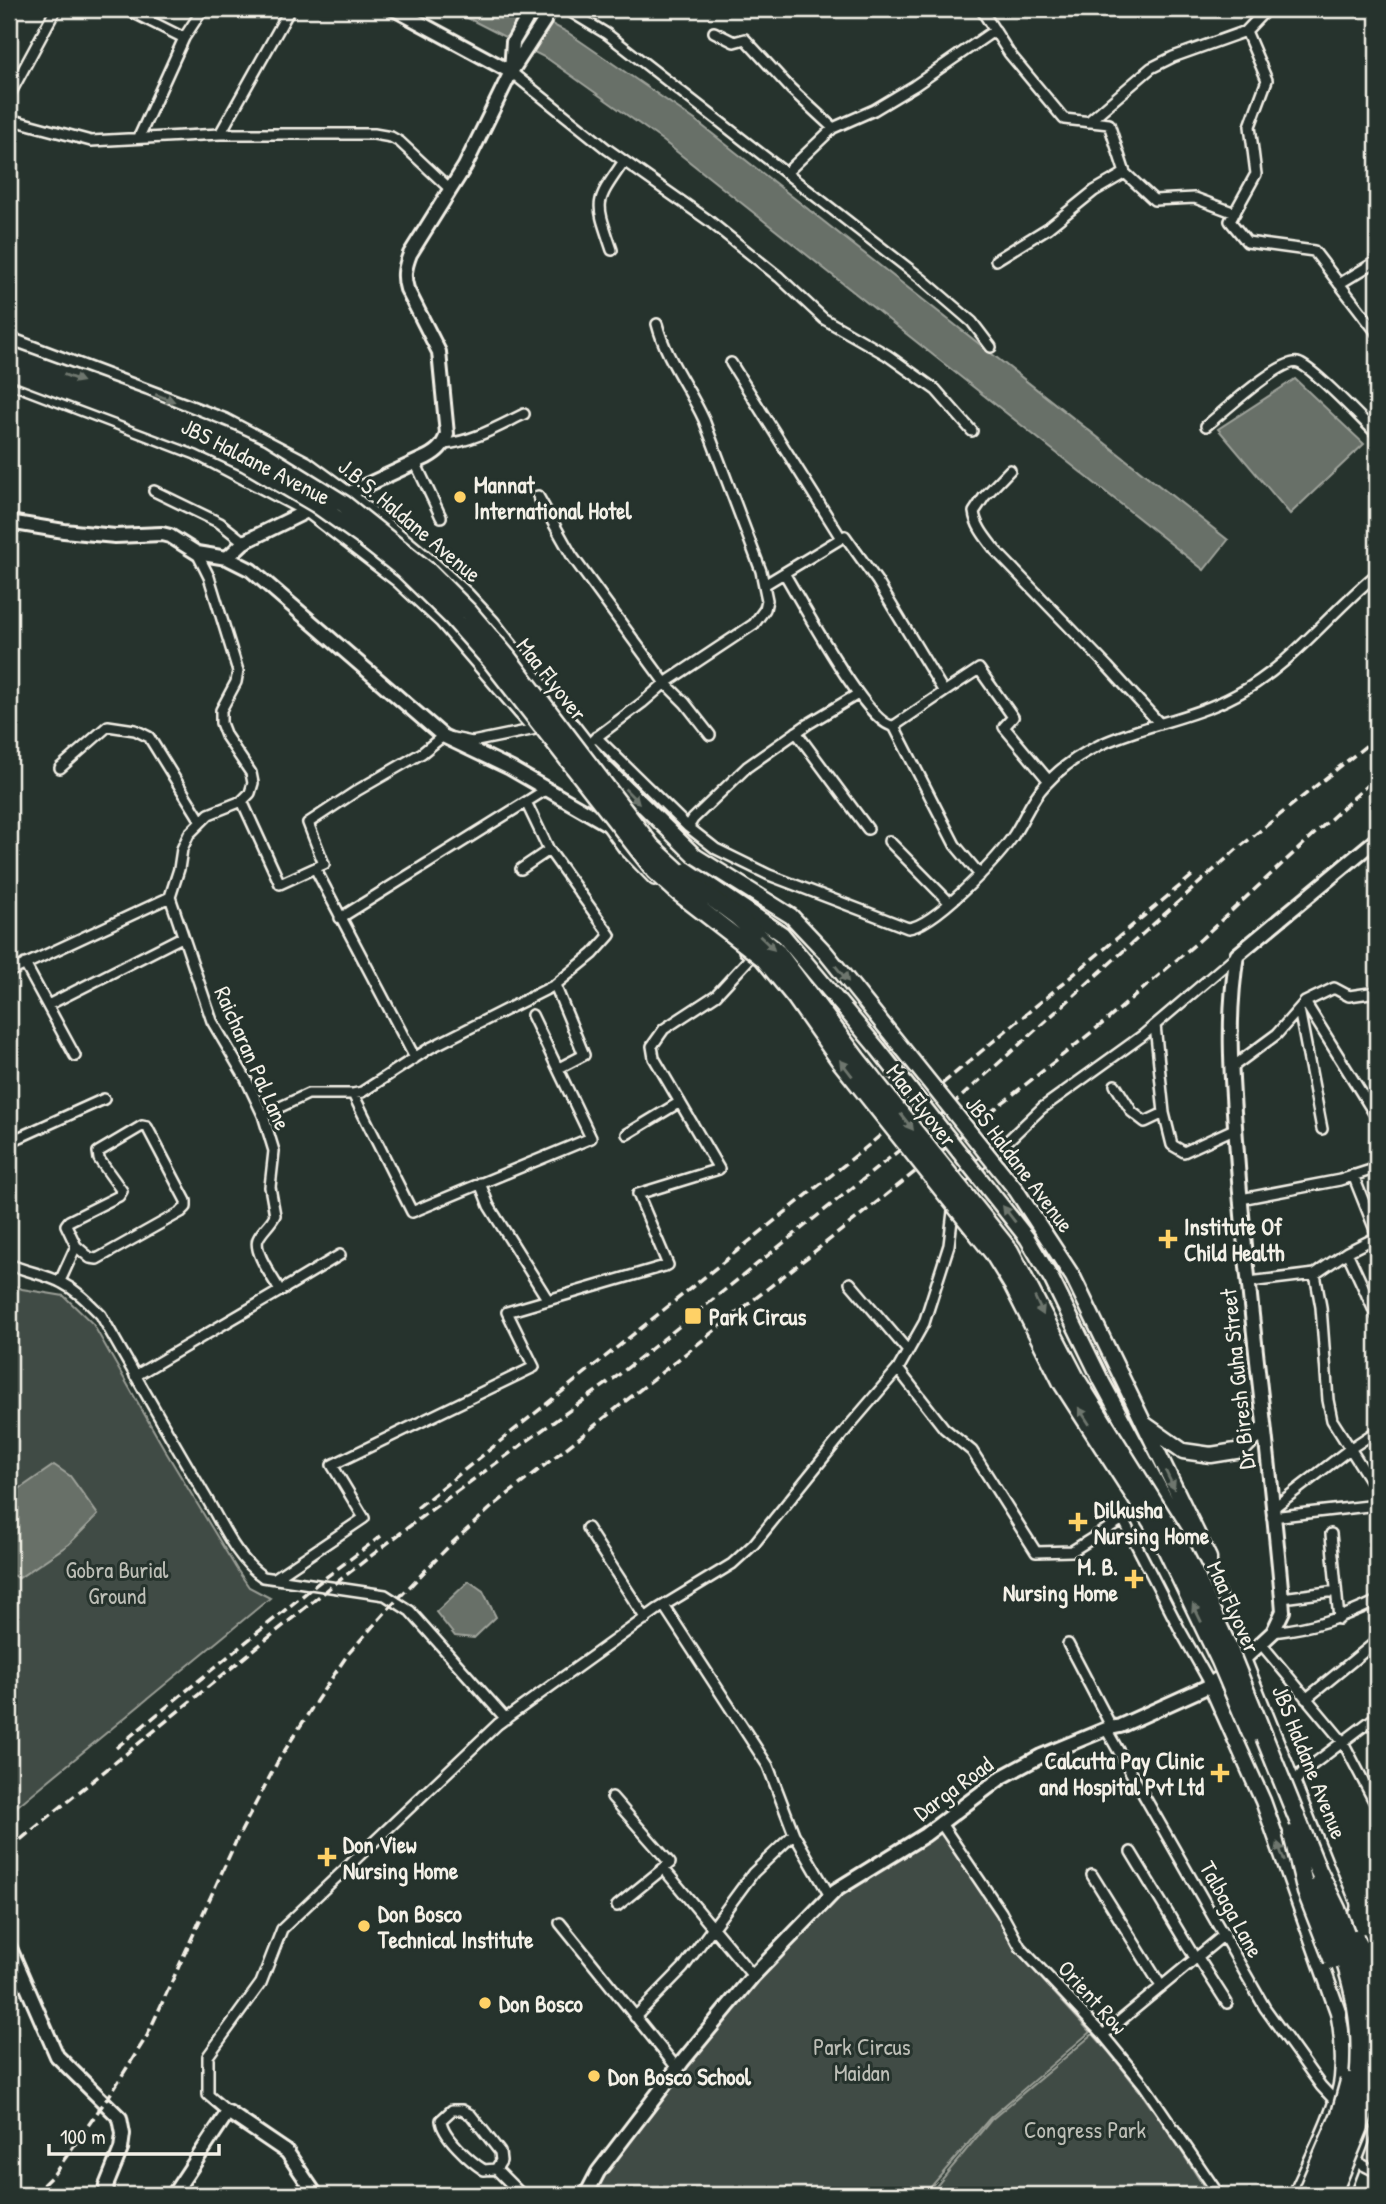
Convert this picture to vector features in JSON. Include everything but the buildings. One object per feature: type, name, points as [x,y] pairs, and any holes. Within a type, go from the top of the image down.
[{"type":"highway","name":"Maa Flyover","points":[[9,355],[142,403],[241,443],[333,496],[382,532],[428,571],[469,612],[523,678],[652,847],[690,882],[736,916],[778,953],[857,1059],[1010,1251],[1077,1380],[1137,1473],[1185,1555],[1226,1642],[1318,1870],[1337,1909],[1364,1982],[1374,2045],[1369,2097],[1360,2127],[1332,2195]]},
{"type":"highway","name":"Maa Flyover","points":[[9,370],[201,442],[246,463],[316,504],[404,570],[451,616],[491,661],[655,871],[763,958],[795,997],[840,1061],[976,1231],[1006,1274],[1062,1382],[1159,1534],[1220,1661],[1320,1897],[1352,1981],[1361,2047],[1352,2112],[1319,2195]]},
{"type":"highway","points":[[1292,1834],[1306,1892],[1349,2008],[1353,2065],[1339,2114],[1305,2195]]},
{"type":"highway","points":[[1337,1909],[1377,1975]]},
{"type":"main road","name":"J.B.S. Haldane Avenue","points":[[9,340],[224,421],[306,464],[347,494],[466,595],[492,623],[560,710],[591,741],[627,792],[695,856]]},
{"type":"main road","name":"JBS Haldane Avenue","points":[[9,380],[197,452],[308,510],[400,580],[442,620],[564,761],[667,855],[782,934],[1027,1238],[1052,1280],[1101,1380],[1197,1559],[1209,1574],[1295,1783],[1366,1967],[1377,2009]]},
{"type":"main road","name":"JBS Haldane Avenue","points":[[695,856],[792,916],[825,952],[1016,1190],[1073,1277],[1209,1558],[1209,1574]]},
{"type":"main road","points":[[1142,1421],[1183,1451],[1211,1455],[1242,1450],[1264,1429]]},
{"type":"main road","points":[[1244,1660],[1212,1685],[1263,1801],[1338,2012],[1340,2026],[1342,2079],[1296,2195]]},
{"type":"main road","points":[[1341,2195],[1369,2120],[1377,2083]]},
{"type":"street","points":[[9,96],[56,9]]},
{"type":"street","points":[[126,9],[184,38]]},
{"type":"street","points":[[139,137],[184,38],[203,9]]},
{"type":"street","points":[[219,134],[290,9]]},
{"type":"street","points":[[394,9],[511,72],[624,161],[708,220],[769,269],[824,319],[887,355],[936,390],[972,431]]},
{"type":"street","points":[[511,72],[513,42],[532,9]]},
{"type":"street","points":[[566,9],[607,34],[922,279],[972,322],[991,347]]},
{"type":"street","points":[[981,9],[1009,53],[1064,119],[1109,124],[1125,173],[1154,200],[1195,198],[1235,213]]},
{"type":"street","points":[[1088,122],[1151,68],[1173,57],[1246,31],[1267,9]]},
{"type":"street","points":[[227,558],[244,542],[438,451],[444,444],[447,434],[439,352],[403,278],[410,254],[465,166],[511,72],[545,15]]},
{"type":"street","points":[[786,173],[833,128],[874,110],[915,86],[995,30]]},
{"type":"street","points":[[1246,31],[1267,80],[1250,126],[1256,174],[1230,221],[1247,242],[1314,251],[1377,333]]},
{"type":"street","points":[[714,32],[734,42],[745,39],[791,89],[833,128]]},
{"type":"street","points":[[9,119],[90,141],[219,134],[374,134],[391,137],[400,142],[450,189]]},
{"type":"street","points":[[612,250],[598,210],[601,195],[624,161]]},
{"type":"street","points":[[996,260],[1048,228],[1094,191],[1125,173]]},
{"type":"street","points":[[1339,284],[1377,261]]},
{"type":"street","points":[[564,761],[665,683],[754,624],[765,609],[764,585],[704,420],[662,342],[657,324]]},
{"type":"street","points":[[731,363],[841,538]]},
{"type":"street","points":[[1206,426],[1272,372],[1290,363],[1298,363],[1330,388],[1377,434]]},
{"type":"street","points":[[444,444],[468,439],[524,414]]},
{"type":"street","points":[[415,462],[441,517]]},
{"type":"street","points":[[1010,470],[984,497],[974,512],[982,532],[995,550],[1160,724]]},
{"type":"street","points":[[154,491],[220,523],[244,542]]},
{"type":"street","points":[[538,496],[572,556],[665,683],[685,702],[710,734]]},
{"type":"street","points":[[9,522],[115,536],[162,534],[197,553],[227,558],[251,570],[443,736],[510,768],[639,843],[667,855]]},
{"type":"street","points":[[764,585],[845,536],[877,581],[944,692]]},
{"type":"street","points":[[9,972],[170,897],[189,834],[209,814],[242,801],[250,793],[253,783],[251,773],[226,736],[221,723],[221,710],[236,682],[238,671],[208,577],[197,553]]},
{"type":"street","points":[[784,573],[858,694],[881,721],[888,726],[894,726],[979,669],[1013,718],[1004,727],[1049,781]]},
{"type":"street","points":[[591,741],[716,849],[769,875],[908,928],[916,928],[980,874],[1010,840],[1032,801],[1049,781],[1101,742],[1160,724],[1235,696],[1259,681],[1291,655],[1377,574]]},
{"type":"street","points":[[688,827],[747,767],[796,732],[858,694]]},
{"type":"street","points":[[443,736],[472,742],[536,729],[560,710]]},
{"type":"street","points":[[60,768],[108,726],[135,730],[149,737],[201,821]]},
{"type":"street","points":[[894,726],[955,845],[980,874]]},
{"type":"street","points":[[796,732],[868,829]]},
{"type":"street","points":[[242,801],[280,884],[324,863],[307,823],[422,753],[443,736]]},
{"type":"street","points":[[340,918],[547,789]]},
{"type":"street","points":[[263,1115],[308,1094],[362,1092],[477,1023],[555,985],[593,954],[610,935],[550,850],[526,802]]},
{"type":"street","points":[[275,1578],[364,1518],[332,1465],[534,1367],[507,1312],[668,1265],[638,1194],[719,1169],[654,1058],[652,1046],[664,1029],[716,995],[751,957],[652,878],[623,848],[605,823]]},
{"type":"street","points":[[316,2195],[287,2152],[208,2095],[208,2056],[261,1983],[282,1929],[506,1719],[664,1605],[732,1564],[754,1544],[849,1425],[898,1369],[923,1323],[949,1245],[959,1180],[996,1152],[1042,1108],[1155,1025],[1377,839]]},
{"type":"street","points":[[888,841],[949,902]]},
{"type":"street","points":[[521,869],[550,850]]},
{"type":"street","points":[[315,868],[415,1058]]},
{"type":"street","name":"Raicharan Pal Lane","points":[[170,897],[212,1021],[246,1079],[263,1115],[274,1151],[270,1187],[275,1215],[257,1244],[259,1254],[280,1291]]},
{"type":"street","points":[[48,1004],[182,937]]},
{"type":"street","name":"Dr Biresh Guha Street","points":[[1237,955],[1231,993],[1231,1068],[1241,1199],[1283,1611],[1273,1632],[1244,1660]]},
{"type":"street","points":[[25,964],[75,1056]]},
{"type":"street","points":[[555,985],[584,1055],[559,1068]]},
{"type":"street","points":[[1231,1068],[1277,1034],[1302,1006],[1334,988],[1349,996],[1377,992]]},
{"type":"street","points":[[1302,1006],[1377,1118]]},
{"type":"street","points":[[1302,1006],[1322,1129]]},
{"type":"street","points":[[353,1094],[412,1212],[591,1138],[532,1015]]},
{"type":"street","points":[[1155,1025],[1164,1113],[1172,1145],[1184,1152],[1236,1128]]},
{"type":"street","points":[[1115,1085],[1139,1119],[1145,1122],[1164,1113]]},
{"type":"street","points":[[9,1142],[104,1099]]},
{"type":"street","points":[[627,1134],[680,1102]]},
{"type":"street","points":[[142,1126],[147,1128],[186,1201],[186,1207],[97,1259],[90,1258],[76,1246],[67,1229],[69,1221],[119,1196],[122,1191],[99,1159],[98,1152],[142,1126]]},
{"type":"street","points":[[1241,1199],[1377,1168]]},
{"type":"street","points":[[1249,1282],[1315,1274],[1377,1236],[1353,1175]]},
{"type":"street","points":[[480,1183],[489,1206],[548,1300]]},
{"type":"street","points":[[60,1281],[76,1246]]},
{"type":"street","points":[[1347,1252],[1377,1317]]},
{"type":"street","points":[[135,1376],[340,1255]]},
{"type":"street","points":[[9,1264],[60,1281],[82,1296],[101,1315],[241,1557],[252,1569],[263,1577],[385,1595],[410,1611],[506,1719]]},
{"type":"street","points":[[1315,1274],[1332,1420],[1377,1490]]},
{"type":"street","points":[[850,1283],[908,1351]]},
{"type":"street","points":[[1367,1296],[1377,1290]]},
{"type":"street","points":[[898,1369],[944,1428],[972,1451],[1036,1552],[1072,1551],[1123,1519],[1149,1565],[1179,1628],[1212,1685]]},
{"type":"street","points":[[1272,1513],[1377,1430]]},
{"type":"street","points":[[1272,1513],[1377,1505]]},
{"type":"street","points":[[587,1528],[646,1619]]},
{"type":"street","points":[[1331,1534],[1339,1619]]},
{"type":"street","points":[[1282,1598],[1336,1591]]},
{"type":"street","points":[[1273,1632],[1307,1628],[1339,1619],[1377,1601]]},
{"type":"street","points":[[664,1605],[768,1766],[794,1834],[830,1896]]},
{"type":"street","points":[[1306,1699],[1377,1642]]},
{"type":"street","name":"Talbaga Lane","points":[[1068,1644],[1109,1728],[1265,2008],[1321,2086],[1335,2101]]},
{"type":"street","points":[[1262,1645],[1343,1742],[1377,1807]]},
{"type":"street","name":"Darga Road","points":[[586,2195],[598,2172],[677,2068],[753,1976],[830,1896],[925,1835],[1002,1777],[1041,1756],[1212,1685]]},
{"type":"street","points":[[1295,1783],[1303,1772],[1377,1716]]},
{"type":"street","points":[[612,1797],[670,1863],[617,1906]]},
{"type":"street","name":"Orient Row","points":[[940,1822],[1001,1912],[1020,1947],[1103,2035],[1144,2085],[1219,2195]]},
{"type":"street","points":[[635,2017],[683,1968],[753,1873],[794,1834]]},
{"type":"street","points":[[1131,1852],[1227,2004]]},
{"type":"street","points":[[668,1874],[753,1976]]},
{"type":"street","points":[[1093,1875],[1161,1986]]},
{"type":"street","points":[[560,1923],[677,2068]]},
{"type":"street","points":[[1103,2035],[1224,1934]]},
{"type":"street","points":[[9,1946],[57,2056],[120,2118],[123,2134],[121,2149],[106,2186],[107,2195]]},
{"type":"street","points":[[1340,2026],[1377,2024]]},
{"type":"street","points":[[496,2169],[501,2161],[500,2152],[471,2116],[462,2110],[452,2110],[445,2115],[440,2124],[471,2162],[484,2170],[496,2169],[522,2195]]},
{"type":"street","points":[[173,2195],[228,2112]]},
{"type":"street","points":[[1355,2161],[1377,2172]]},
{"type":"green space","name":"Gobra Burial Ground","points":[[9,1283],[22,1289],[64,1296],[93,1324],[236,1568],[249,1587],[270,1598],[9,1813]]},
{"type":"green space","name":"Park Circus Maidan","points":[[940,1832],[995,1912],[1015,1950],[1090,2032],[990,2118],[924,2195],[594,2195],[604,2170],[757,1972],[839,1895]]},
{"type":"green space","name":"Congress Park","points":[[1093,2034],[1155,2112],[1209,2195],[929,2195],[991,2120]]},
{"type":"shaded area","points":[[450,9],[523,9],[567,32],[695,120],[1228,540],[1204,570],[662,140],[548,59]]},
{"type":"shaded area","points":[[1295,379],[1364,444],[1290,514],[1218,429]]},
{"type":"shaded area","points":[[54,1465],[70,1476],[98,1515],[69,1544],[19,1578],[9,1574],[9,1496]]},
{"type":"shaded area","points":[[469,1581],[483,1591],[496,1617],[474,1638],[455,1636],[436,1612]]},
{"type":"railway","points":[[9,1849],[332,1586],[424,1515],[616,1377],[922,1132],[1236,850],[1377,737]]},
{"type":"railway","points":[[32,2195],[54,2174],[147,2036],[237,1839],[278,1761],[348,1654],[391,1606],[451,1544],[493,1506],[1107,1020],[1201,939],[1377,776]]},
{"type":"railway","points":[[417,1508],[864,1149],[1193,875]]},
{"type":"railway","points":[[116,1748],[317,1584],[381,1536]]},
{"type":"place","name":"Mannat International Hotel","points":[[460,497]]},
{"type":"place","name":"Institute Of Child Health","points":[[1168,1239]]},
{"type":"place","name":"Park Circus","points":[[693,1316]]},
{"type":"place","name":"Dilkusha Nursing Home","points":[[1078,1522]]},
{"type":"place","name":"M. B. Nursing Home","points":[[1134,1579]]},
{"type":"place","name":"Calcutta Pay Clinic and Hospital Pvt Ltd","points":[[1220,1773]]},
{"type":"place","name":"Don View Nursing Home","points":[[327,1857]]},
{"type":"place","name":"Don Bosco Technical Institute","points":[[364,1926]]},
{"type":"place","name":"Don Bosco","points":[[485,2003]]},
{"type":"place","name":"Don Bosco School","points":[[594,2076]]}]
